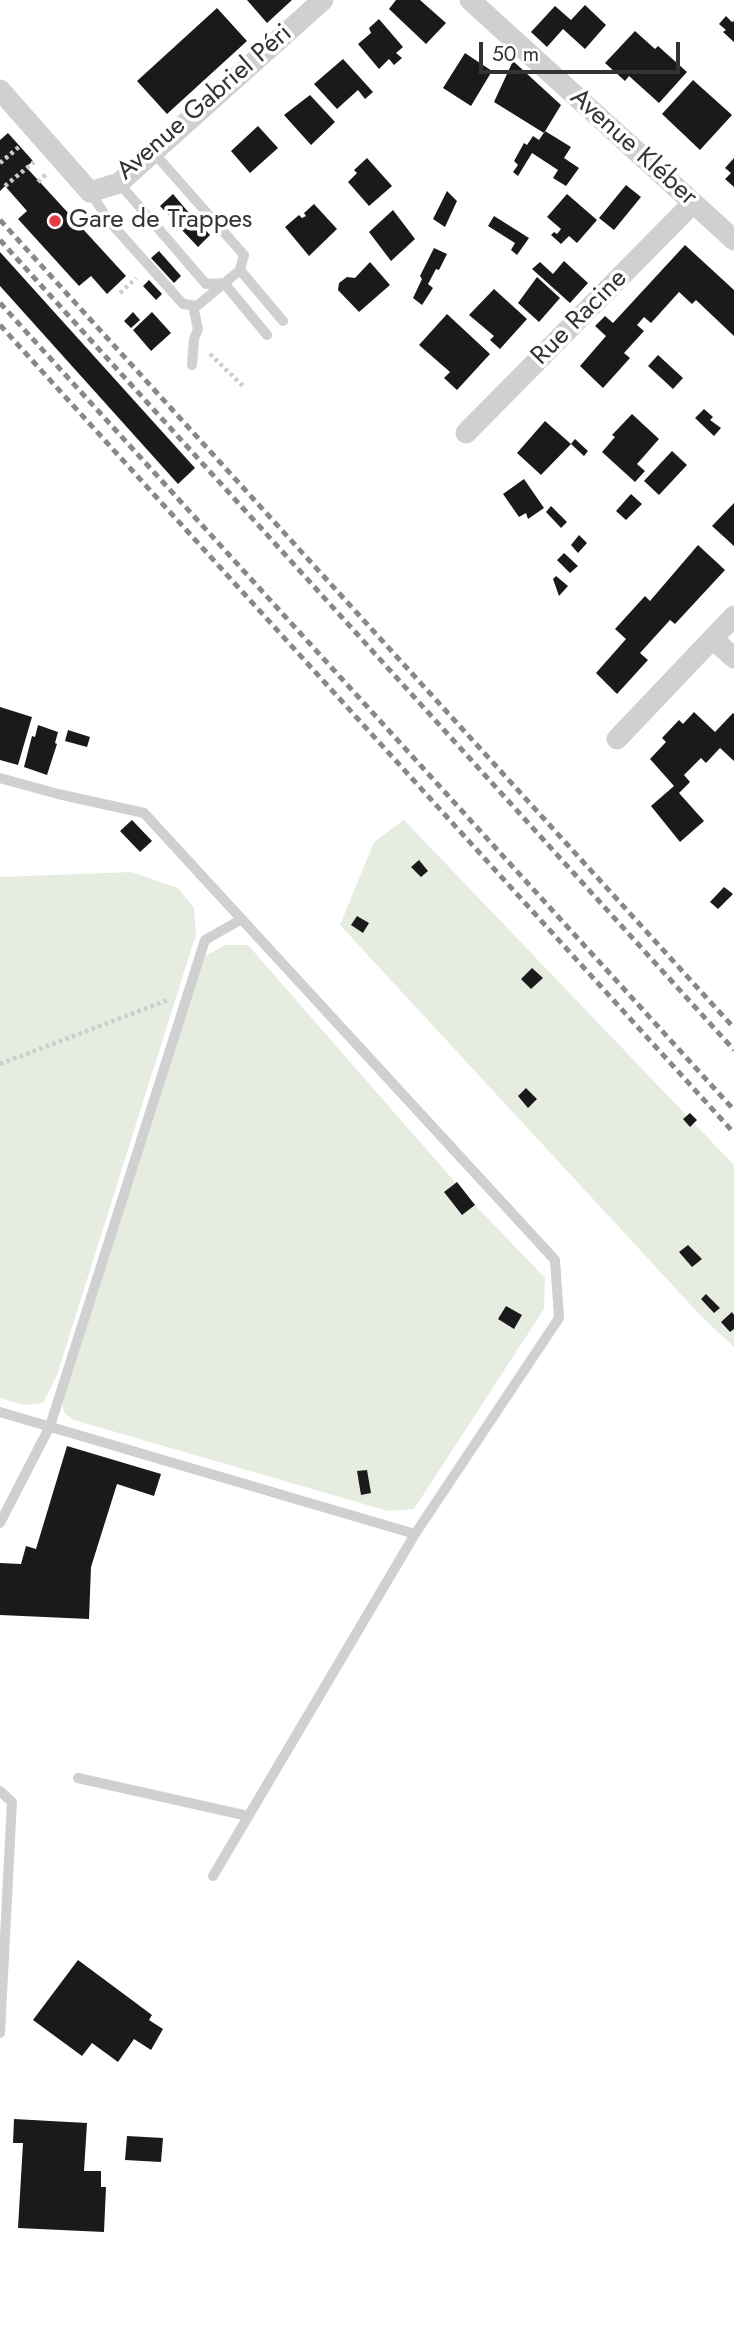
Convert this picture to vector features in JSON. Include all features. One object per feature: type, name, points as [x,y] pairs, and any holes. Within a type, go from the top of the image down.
[{"type":"street","name":"Avenue Gabriel Péri","points":[[0,90],[90,192],[119,183],[323,0]]},
{"type":"street","name":"Avenue Kléber","points":[[470,0],[734,240]]},
{"type":"street","name":"Rue Racine","points":[[466,433],[693,203]]},
{"type":"street","points":[[617,739],[734,616]]},
{"type":"street","points":[[713,639],[734,658]]},
{"type":"lane","points":[[90,192],[109,221],[183,304],[197,306],[240,270],[244,255],[154,153]]},
{"type":"lane","points":[[119,183],[206,284],[224,283]]},
{"type":"lane","points":[[240,270],[282,321]]},
{"type":"lane","points":[[224,283],[267,335]]},
{"type":"lane","points":[[192,365],[194,339],[198,329],[193,306]]},
{"type":"lane","points":[[0,778],[144,813],[555,1260],[559,1318],[415,1534],[213,1875]]},
{"type":"lane","points":[[0,1523],[50,1426],[205,940],[242,919]]},
{"type":"lane","points":[[0,1412],[415,1534]]},
{"type":"lane","points":[[78,1778],[248,1816]]},
{"type":"lane","points":[[0,1791],[12,1802],[3,1932],[0,2033]]},
{"type":"path","points":[[0,163],[20,146]]},
{"type":"path","points":[[5,187],[26,168]]},
{"type":"path","points":[[0,1064],[188,993]]},
{"type":"shaded area","points":[[404,820],[734,1165],[734,1347],[701,1316],[340,925],[374,842]]},
{"type":"shaded area","points":[[131,872],[178,888],[194,908],[196,934],[57,1375],[43,1403],[24,1405],[0,1398],[0,877]]},
{"type":"shaded area","points":[[225,945],[248,945],[475,1205],[545,1278],[544,1309],[414,1509],[388,1511],[74,1420],[65,1414],[61,1401],[202,958]]},
{"type":"building","points":[[247,0],[292,0],[267,23]]},
{"type":"building","points":[[396,0],[420,0],[446,23],[426,44],[389,9]]},
{"type":"building","points":[[585,5],[606,25],[585,49],[563,29],[547,47],[531,32],[555,6],[571,20]]},
{"type":"building","points":[[217,8],[247,41],[167,114],[137,81]]},
{"type":"building","points":[[726,16],[734,21],[734,42],[719,24]]},
{"type":"building","points":[[379,19],[403,47],[396,53],[402,58],[394,65],[389,59],[379,69],[358,44],[371,33],[369,28]]},
{"type":"building","points":[[635,31],[655,49],[658,46],[687,72],[659,103],[629,76],[625,81],[605,63]]},
{"type":"building","points":[[465,53],[492,71],[471,106],[443,88]]},
{"type":"building","points":[[343,59],[373,92],[365,99],[358,90],[337,109],[314,84]]},
{"type":"building","points":[[513,61],[561,105],[544,133],[494,102]]},
{"type":"building","points":[[693,80],[732,115],[700,150],[662,114]]},
{"type":"building","points":[[310,95],[335,122],[311,145],[284,115]]},
{"type":"building","points":[[258,126],[278,148],[250,173],[231,151]]},
{"type":"building","points":[[545,131],[571,147],[564,158],[579,168],[566,186],[553,178],[558,170],[532,153],[518,176],[513,172],[518,165],[514,161],[524,143],[527,145],[533,136],[539,140]]},
{"type":"building","name":"Gare de Trappes","points":[[8,133],[33,161],[26,167],[126,276],[107,294],[91,276],[79,286],[18,219],[27,211],[5,186],[0,191],[0,140]]},
{"type":"building","points":[[367,158],[392,186],[369,206],[348,182],[357,173],[354,170]]},
{"type":"building","points":[[734,158],[734,187],[725,179],[731,173],[725,168]]},
{"type":"building","points":[[626,185],[641,197],[614,230],[599,218]]},
{"type":"building","points":[[447,191],[457,201],[445,227],[433,219]]},
{"type":"building","points":[[173,194],[189,213],[177,224],[160,206]]},
{"type":"building","points":[[567,194],[597,220],[577,243],[569,236],[561,244],[551,235],[554,232],[557,234],[561,229],[547,217]]},
{"type":"building","points":[[314,204],[337,229],[309,256],[285,227],[299,215],[302,218],[306,216],[304,213]]},
{"type":"building","points":[[393,210],[415,239],[391,261],[369,232]]},
{"type":"building","points":[[193,216],[210,235],[198,247],[180,228]]},
{"type":"building","points":[[494,216],[529,238],[517,255],[511,250],[515,243],[488,226]]},
{"type":"building","points":[[685,245],[734,290],[734,336],[696,300],[692,304],[679,292],[651,323],[644,317],[637,325],[644,331],[624,353],[630,358],[603,388],[580,366],[606,336],[595,326],[605,316],[613,323]]},
{"type":"building","points":[[434,248],[447,254],[428,284],[433,288],[422,305],[413,298]]},
{"type":"building","points":[[159,251],[181,276],[174,283],[151,258]]},
{"type":"building","points":[[0,252],[195,468],[178,484],[0,286]]},
{"type":"building","points":[[564,261],[588,283],[570,303],[532,269],[540,262],[553,274]]},
{"type":"building","points":[[370,262],[390,285],[359,312],[338,290],[339,283],[347,277],[355,278]]},
{"type":"building","points":[[537,277],[560,298],[539,322],[518,303]]},
{"type":"building","points":[[149,280],[162,294],[156,300],[143,286]]},
{"type":"building","points":[[494,289],[527,319],[500,349],[490,340],[494,336],[469,315]]},
{"type":"building","points":[[133,312],[140,320],[131,328],[124,321]]},
{"type":"building","points":[[152,312],[171,333],[151,351],[133,330]]},
{"type":"building","points":[[447,314],[490,354],[457,390],[444,378],[450,372],[419,345]]},
{"type":"building","points":[[658,355],[683,378],[673,389],[648,366]]},
{"type":"building","points":[[704,409],[713,417],[710,420],[721,428],[714,436],[695,418]]},
{"type":"building","points":[[632,414],[659,439],[637,464],[645,471],[635,482],[602,452],[615,437],[612,435]]},
{"type":"building","points":[[545,421],[571,444],[541,475],[517,453]]},
{"type":"building","points":[[575,439],[588,451],[584,456],[571,444]]},
{"type":"building","points":[[672,451],[687,465],[659,495],[644,481]]},
{"type":"building","points":[[524,479],[544,508],[528,519],[526,513],[519,517],[503,494]]},
{"type":"building","points":[[631,494],[642,504],[626,520],[616,511]]},
{"type":"building","points":[[734,503],[734,546],[712,526]]},
{"type":"building","points":[[551,506],[567,522],[561,528],[546,512]]},
{"type":"building","points":[[579,535],[587,543],[578,553],[571,545]]},
{"type":"building","points":[[698,545],[725,570],[675,624],[670,620],[640,653],[648,660],[617,694],[596,673],[626,639],[615,629],[645,596],[650,601]]},
{"type":"building","points":[[564,553],[578,566],[570,573],[557,560]]},
{"type":"building","points":[[556,576],[568,586],[559,596],[553,579]]},
{"type":"building","points":[[0,707],[32,717],[18,765],[0,760]]},
{"type":"building","points":[[694,712],[715,732],[734,714],[734,761],[720,748],[706,763],[701,758],[684,775],[690,782],[679,793],[704,821],[680,842],[651,806],[674,786],[650,759],[666,742],[662,738],[679,720],[683,724]]},
{"type":"building","points":[[38,725],[58,732],[47,775],[24,767],[32,736],[35,737]]},
{"type":"building","points":[[68,730],[90,737],[87,747],[65,741]]},
{"type":"building","points":[[132,820],[152,841],[140,852],[120,831]]},
{"type":"building","points":[[419,860],[428,871],[421,877],[411,867]]},
{"type":"building","points":[[724,887],[733,894],[718,909],[710,902]]},
{"type":"building","points":[[357,916],[369,923],[363,933],[351,925]]},
{"type":"building","points":[[532,968],[543,978],[531,989],[521,979]]},
{"type":"building","points":[[526,1088],[537,1099],[528,1108],[518,1096]]},
{"type":"building","points":[[690,1113],[697,1120],[690,1127],[683,1119]]},
{"type":"building","points":[[457,1182],[475,1205],[462,1215],[444,1192]]},
{"type":"building","points":[[688,1245],[702,1259],[692,1267],[679,1252]]},
{"type":"building","points":[[706,1294],[720,1308],[714,1313],[701,1299]]},
{"type":"building","points":[[506,1306],[522,1315],[514,1329],[498,1319]]},
{"type":"building","points":[[732,1312],[734,1329],[730,1332],[721,1322]]},
{"type":"building","points":[[67,1446],[161,1474],[154,1496],[117,1484],[91,1567],[89,1619],[0,1615],[0,1563],[21,1564],[26,1546],[36,1549]]},
{"type":"building","points":[[367,1470],[371,1493],[361,1495],[357,1471]]},
{"type":"building","points":[[78,1960],[152,2015],[149,2020],[163,2029],[151,2050],[134,2039],[118,2062],[92,2043],[82,2056],[33,2020]]},
{"type":"building","points":[[14,2119],[87,2123],[84,2171],[101,2171],[101,2187],[106,2187],[104,2232],[18,2228],[23,2143],[13,2143]]},
{"type":"building","points":[[127,2136],[163,2138],[161,2162],[125,2160]]},
{"type":"railway","points":[[0,220],[734,1028]]},
{"type":"railway","points":[[0,240],[734,1050]]},
{"type":"railway","points":[[0,303],[734,1110]]},
{"type":"railway","points":[[0,325],[734,1133]]},
{"type":"place","name":"Gare de Trappes","points":[[55,221]]}]
